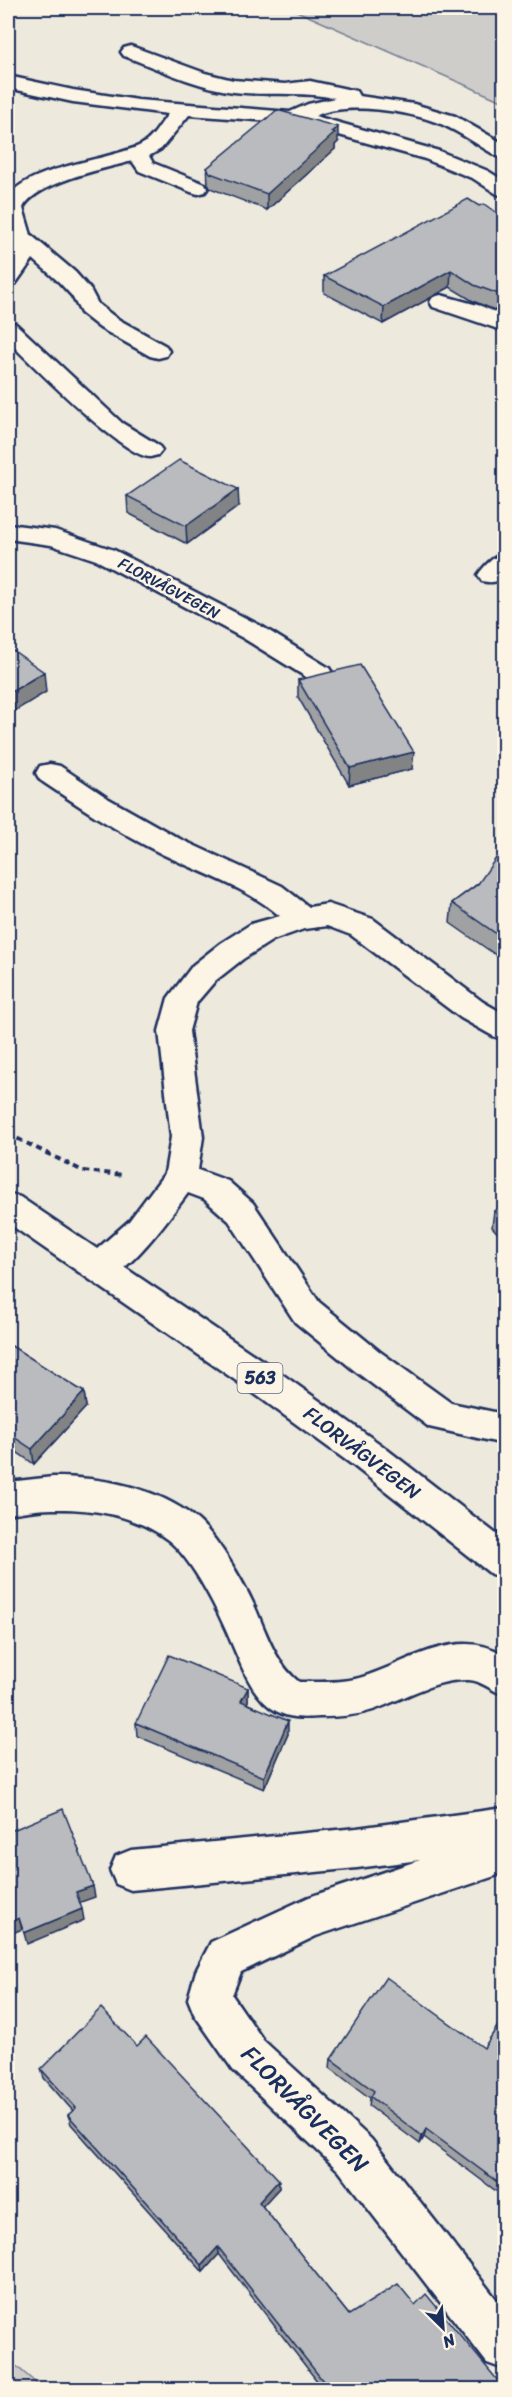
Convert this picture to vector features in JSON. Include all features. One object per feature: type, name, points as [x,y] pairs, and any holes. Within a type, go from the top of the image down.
[{"type":"street","points":[[131,51],[198,77],[232,86],[285,90],[310,87],[349,94],[349,101]]},
{"type":"street","points":[[8,82],[73,96],[183,110],[295,117],[432,155],[481,176],[504,190]]},
{"type":"street","points":[[295,117],[315,108],[349,101],[414,110],[448,120],[504,152]]},
{"type":"street","points":[[8,278],[23,258],[12,210],[14,201],[20,195],[64,175],[137,154],[156,144],[170,123],[183,110]]},
{"type":"street","points":[[137,154],[146,167],[198,188]]},
{"type":"street","points":[[20,237],[67,277],[82,294],[89,308],[108,323],[158,351]]},
{"type":"street","points":[[441,302],[473,311],[504,324]]},
{"type":"street","points":[[8,329],[66,386],[114,428],[150,450]]},
{"type":"street","name":"FLORVÅGVEGEN","points":[[8,532],[55,538],[105,555],[252,632],[320,674]]},
{"type":"street","points":[[50,773],[99,806],[170,846],[272,894],[303,919]]},
{"type":"street","points":[[100,1268],[141,1232],[180,1177],[187,1137],[174,1031],[183,998],[204,973],[232,951],[262,932],[303,919],[328,915],[362,927],[472,1010],[504,1028]]},
{"type":"street","points":[[180,1177],[216,1190],[241,1212],[307,1312],[367,1361],[442,1416],[504,1429]]},
{"type":"street","name":"FLORVÅGVEGEN","points":[[8,1206],[313,1416],[504,1562]]},
{"type":"street","points":[[8,1498],[31,1494],[79,1492],[111,1497],[154,1513],[184,1531],[232,1599],[265,1672],[277,1690],[294,1701],[355,1698],[449,1662],[481,1664],[500,1672],[504,1677]]},
{"type":"street","points":[[131,1870],[357,1848],[504,1828]]},
{"type":"street","name":"FLORVÅGVEGEN","points":[[504,1853],[309,1918],[226,1958],[217,1971],[209,1999],[248,2055],[355,2155],[504,2346]]},
{"type":"path","points":[[8,1134],[83,1171],[108,1175],[180,1177]]},
{"type":"shaded area","points":[[285,8],[504,8],[504,102],[292,9]]},
{"type":"shaded area","points":[[8,2359],[43,2389],[8,2389]]},
{"type":"building","points":[[277,110],[338,127],[331,132],[335,133],[267,194],[210,173],[207,168]]},
{"type":"building","points":[[468,199],[479,206],[484,204],[504,218],[504,296],[474,285],[451,270],[384,307],[324,276]]},
{"type":"building","points":[[179,460],[238,489],[186,526],[127,496]]},
{"type":"building","points":[[8,647],[44,672],[8,694]]},
{"type":"building","points":[[360,665],[414,752],[350,768],[298,680]]},
{"type":"building","points":[[496,858],[504,864],[504,939],[452,903],[478,884]]},
{"type":"building","points":[[504,1205],[504,1221],[494,1211]]},
{"type":"building","points":[[10,1345],[84,1392],[32,1449],[8,1433],[8,1348]]},
{"type":"building","points":[[169,1655],[248,1688],[241,1701],[288,1721],[264,1777],[136,1723]]},
{"type":"building","points":[[63,1809],[93,1886],[76,1892],[82,1909],[24,1933],[19,1918],[8,1923],[8,1832]]},
{"type":"building","points":[[386,1977],[484,2048],[504,2016],[504,2187],[426,2129],[422,2136],[371,2097],[374,2091],[331,2059]]},
{"type":"building","points":[[101,2008],[137,2046],[146,2037],[279,2180],[259,2202],[349,2315],[398,2284],[415,2305],[426,2294],[504,2390],[330,2390],[218,2247],[202,2265],[68,2115],[76,2108],[41,2069]]}]
